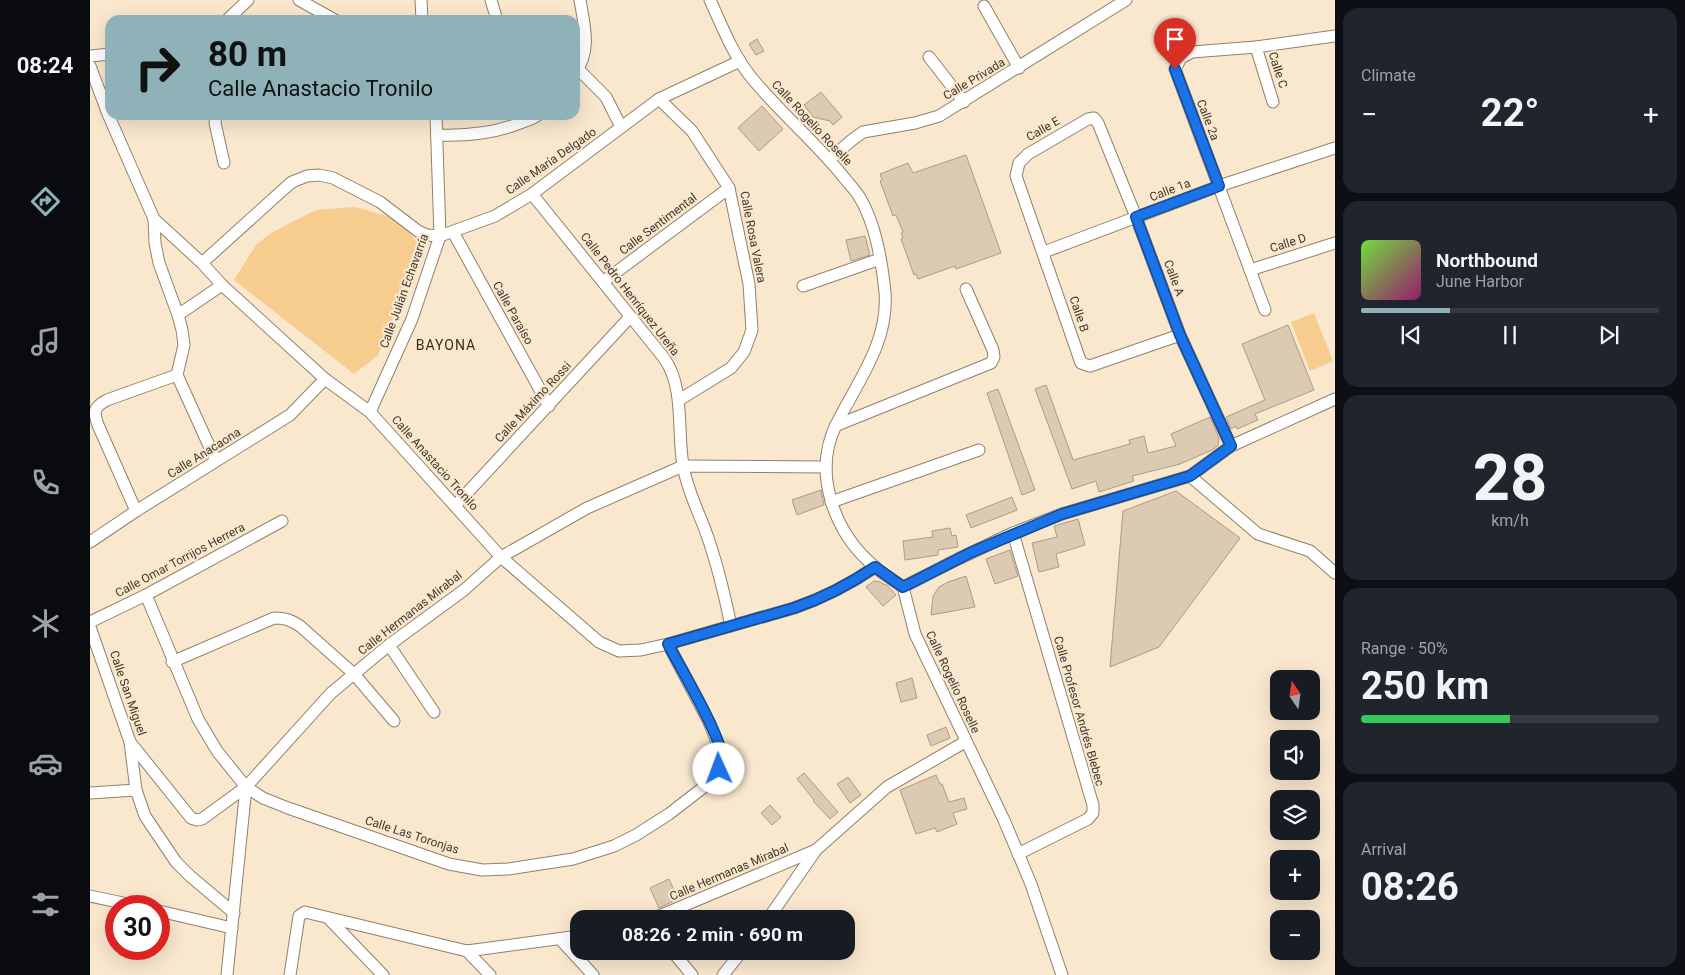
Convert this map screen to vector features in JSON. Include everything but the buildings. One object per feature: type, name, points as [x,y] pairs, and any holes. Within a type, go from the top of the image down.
[{"type":"street","points":[[232,15],[248,0]]},
{"type":"street","points":[[299,0],[326,15]]},
{"type":"street","points":[[421,0],[422,15]]},
{"type":"street","points":[[491,0],[496,15]]},
{"type":"street","points":[[580,0],[586,46],[580,63]]},
{"type":"street","name":"Calle Rogelio Roselle","points":[[710,0],[749,75],[830,160],[860,198],[869,219],[880,259],[885,292],[884,323],[877,349],[835,426],[829,445],[826,479],[831,502],[854,546],[875,567],[903,587],[915,634],[965,742],[977,763],[1031,884],[1062,975]]},
{"type":"street","name":"Calle Privada","points":[[830,160],[863,132],[915,123],[939,116],[1126,0]]},
{"type":"street","points":[[984,6],[1018,68]]},
{"type":"street","name":"Calle 2a","points":[[1265,310],[1175,69],[1181,58],[1192,52],[1256,47],[1335,36]]},
{"type":"street","name":"Calle C","points":[[1256,47],[1273,102]]},
{"type":"street","points":[[90,56],[105,54]]},
{"type":"street","points":[[929,57],[964,102]]},
{"type":"street","name":"Calle María Delgado","points":[[440,236],[495,216],[532,194],[659,99],[740,60]]},
{"type":"street","name":"Calle Anastacio Tronilo","points":[[90,66],[105,106]]},
{"type":"street","points":[[580,74],[606,97],[621,127]]},
{"type":"street","name":"Calle Rosa Valera","points":[[659,99],[692,131],[729,188],[750,284],[752,330],[744,352],[731,368],[678,400]]},
{"type":"street","name":"Calle E","points":[[1016,176],[1020,163],[1028,154],[1088,119],[1094,118]]},
{"type":"street","name":"Calle A","points":[[1094,118],[1098,123],[1136,217],[1180,335],[1231,446]]},
{"type":"street","name":"Calle Anastacio Tronilo","points":[[111,120],[154,219],[202,263],[222,285],[325,378],[370,412],[501,557],[599,642],[619,651],[668,644],[813,601],[841,588],[875,567]]},
{"type":"street","points":[[216,120],[224,163]]},
{"type":"street","name":"Calle Julián Echavarría","points":[[370,412],[412,319],[440,236],[436,120]]},
{"type":"street","points":[[437,134],[459,136],[480,134],[507,129],[527,120]]},
{"type":"street","name":"Calle 1a","points":[[1044,252],[1219,186],[1335,148]]},
{"type":"street","points":[[202,263],[292,182],[307,176],[319,175],[347,184],[380,202],[418,231],[427,235],[440,236]]},
{"type":"street","name":"Calle B","points":[[1016,176],[1081,363],[1085,366],[1090,366],[1180,335]]},
{"type":"street","name":"Calle Sentimental","points":[[603,282],[729,188]]},
{"type":"street","name":"Calle Pedro Henríquez Ureña","points":[[532,194],[668,363],[678,400],[683,466],[692,499],[708,537],[732,626]]},
{"type":"street","points":[[154,219],[154,243],[159,263],[178,315],[184,345],[176,375],[216,461]]},
{"type":"street","name":"Calle Paraíso","points":[[453,232],[549,406]]},
{"type":"street","name":"Calle D","points":[[1250,270],[1335,243]]},
{"type":"street","points":[[803,286],[880,259]]},
{"type":"street","points":[[178,315],[222,285]]},
{"type":"street","points":[[835,426],[992,363],[994,357],[993,350],[966,289]]},
{"type":"street","name":"Calle Máximo Rossi","points":[[455,506],[630,317]]},
{"type":"street","points":[[136,511],[98,425],[94,415],[95,409],[99,404],[107,400],[176,375]]},
{"type":"street","name":"Calle Anacaona","points":[[90,542],[136,511],[290,415],[325,378]]},
{"type":"street","points":[[903,587],[1013,533],[1062,514],[1190,476],[1231,446],[1335,399]]},
{"type":"street","points":[[831,502],[979,450]]},
{"type":"street","name":"Calle Hermanas Mirabal","points":[[130,742],[191,818],[202,819],[246,788],[331,693],[389,645],[464,590],[501,557],[586,508],[683,466],[826,467]]},
{"type":"street","points":[[1190,476],[1258,534],[1310,552],[1335,573]]},
{"type":"street","name":"Calle Omar Torrijos Herrera","points":[[90,622],[146,595],[282,521]]},
{"type":"street","name":"Calle Profesor Andrés Blebec","points":[[1013,533],[1093,805],[1093,813],[1088,819],[1018,854]]},
{"type":"street","name":"Calle Las Toronjas","points":[[146,595],[172,662],[198,719],[217,751],[246,788],[263,798],[288,808],[449,864],[482,870],[494,870],[592,854],[636,835],[669,814],[713,780],[719,769],[722,757],[709,722],[668,644]]},
{"type":"street","points":[[172,662],[274,618],[291,620],[354,674],[394,721]]},
{"type":"street","name":"Calle San Miguel","points":[[90,627],[130,742],[136,790],[145,816],[176,862],[234,912]]},
{"type":"street","points":[[389,645],[434,712]]},
{"type":"street","points":[[774,910],[816,850],[887,788],[965,742]]},
{"type":"street","points":[[226,975],[246,788]]},
{"type":"street","points":[[90,793],[136,790]]},
{"type":"street","name":"Calle Hermanas Mirabal","points":[[673,910],[816,850]]},
{"type":"street","points":[[90,896],[105,899]]},
{"type":"street","points":[[290,975],[299,916],[304,912],[466,951],[570,937]]},
{"type":"street","points":[[170,914],[232,928]]},
{"type":"street","points":[[329,919],[383,975]]},
{"type":"street","points":[[560,939],[593,975]]},
{"type":"street","points":[[466,951],[490,975]]},
{"type":"street","points":[[680,960],[692,975]]},
{"type":"street","points":[[723,975],[735,960]]},
{"type":"shaded area","points":[[355,207],[398,219],[422,248],[378,355],[354,374],[234,280],[256,245],[271,233],[316,210]]},
{"type":"shaded area","points":[[1314,313],[1333,361],[1310,371],[1291,322]]},
{"type":"district","name":"BAYONA","points":[[446,345]]},
{"type":"route","points":[[719,769],[722,757],[709,722],[668,644],[813,601],[841,588],[875,567],[903,587],[1013,533],[1062,514],[1190,476],[1231,446],[1180,335],[1136,217],[1219,186],[1175,69]]}]
